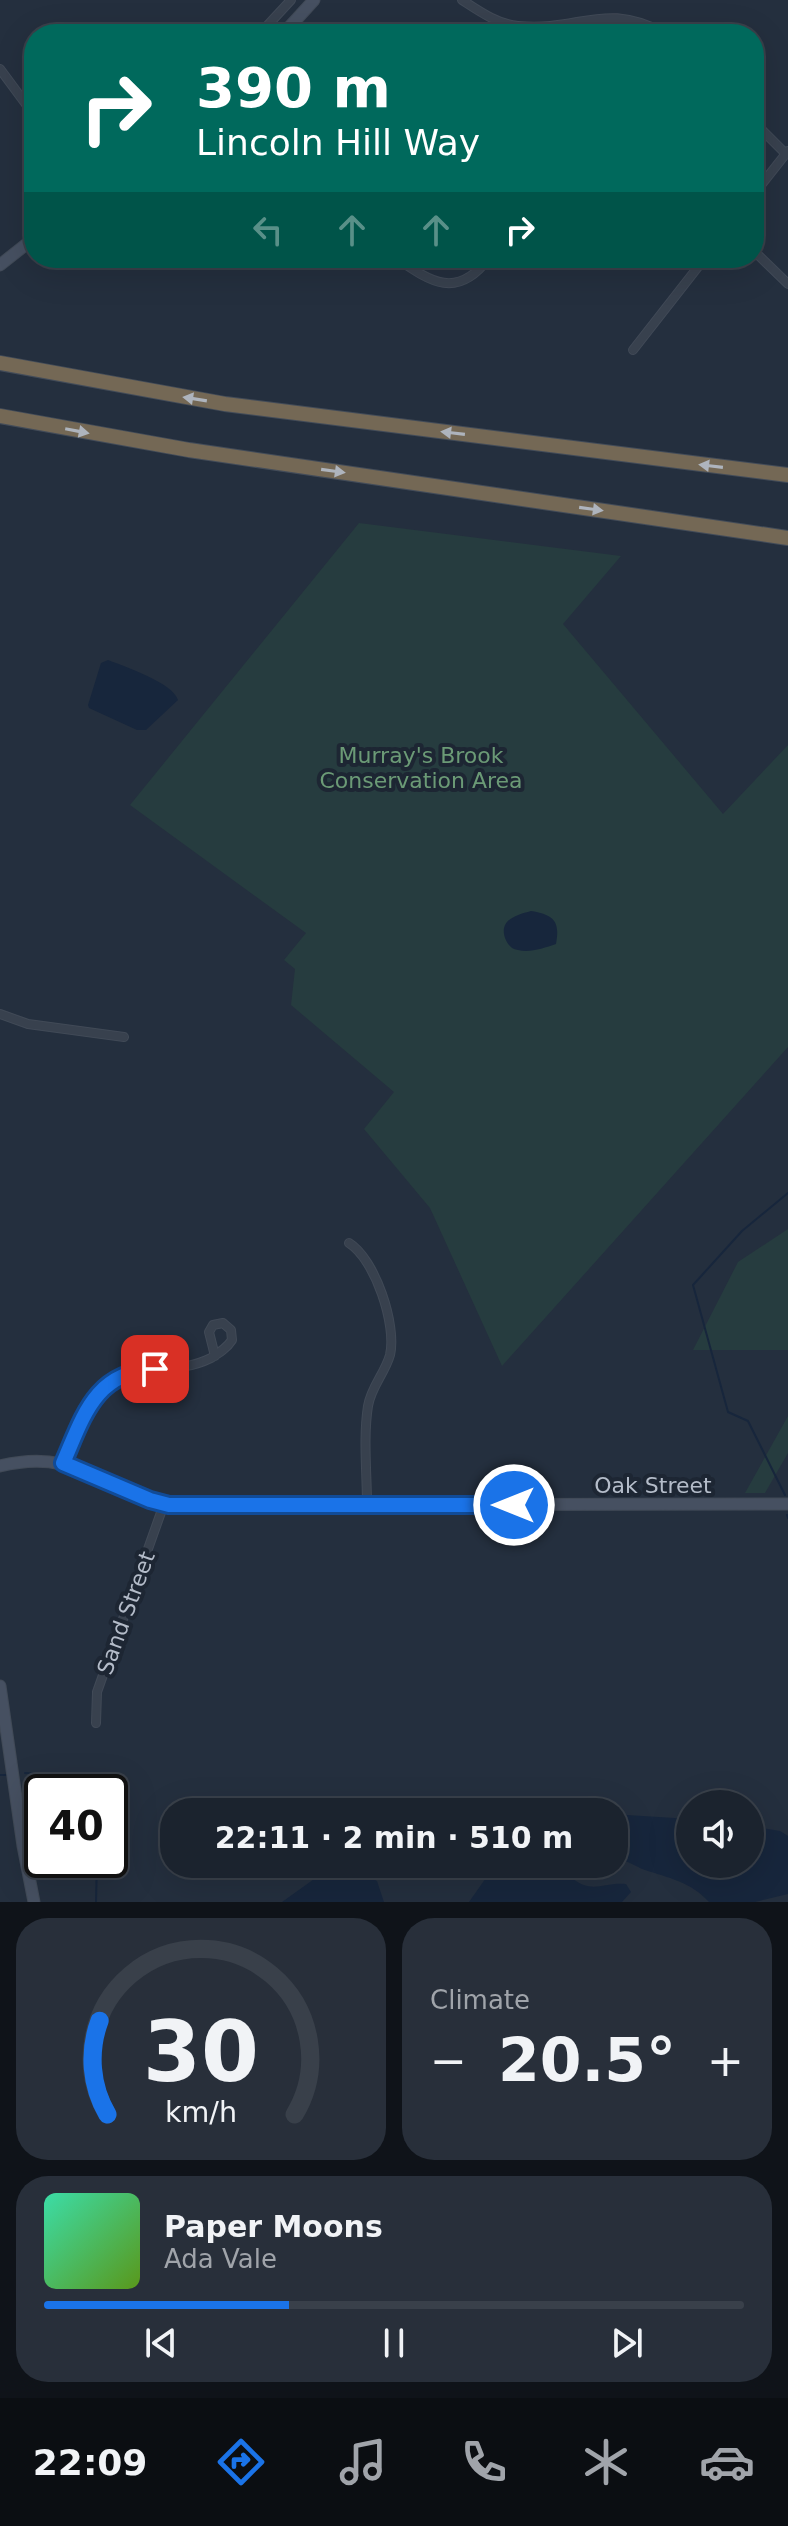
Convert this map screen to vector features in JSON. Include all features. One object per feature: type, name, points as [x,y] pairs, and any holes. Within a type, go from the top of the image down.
[{"type":"highway","points":[[0,363],[253,408],[788,475]]},
{"type":"highway","points":[[0,416],[189,450],[788,538]]},
{"type":"street","points":[[269,24],[291,0]]},
{"type":"street","points":[[292,24],[314,0]]},
{"type":"street","points":[[462,0],[495,20],[508,24]]},
{"type":"street","points":[[550,24],[607,9],[635,13],[655,24]]},
{"type":"street","points":[[0,69],[24,101]]},
{"type":"street","points":[[764,131],[787,152],[764,181]]},
{"type":"street","points":[[0,265],[24,246]]},
{"type":"street","points":[[764,261],[788,284]]},
{"type":"street","points":[[411,268],[427,279],[451,283],[474,275],[480,268]]},
{"type":"street","points":[[633,350],[697,268]]},
{"type":"street","points":[[0,1014],[28,1024],[124,1037]]},
{"type":"street","points":[[349,1243],[364,1256],[385,1304],[392,1330],[389,1358],[368,1404],[367,1505]]},
{"type":"street","points":[[63,1463],[90,1404],[111,1381],[140,1370],[192,1367],[215,1356]]},
{"type":"street","name":"Oak Street","points":[[0,1466],[30,1460],[63,1463],[164,1504],[788,1504]]},
{"type":"street","name":"Sand Street","points":[[96,1723],[97,1692],[164,1504]]},
{"type":"street","points":[[0,1686],[34,1902]]},
{"type":"green space","name":"Murray's Brook Conservation Area","points":[[359,523],[621,556],[563,624],[723,814],[788,745],[788,1047],[502,1366],[430,1208],[364,1129],[394,1092],[291,1005],[295,969],[284,960],[306,933],[130,805]]},
{"type":"green space","points":[[788,1229],[788,1350],[693,1350],[738,1262]]},
{"type":"green space","points":[[788,1416],[788,1453],[765,1493],[745,1493]]},
{"type":"water","points":[[108,660],[158,682],[178,700],[146,730],[137,730],[89,708],[101,663]]},
{"type":"water","points":[[531,911],[551,917],[557,930],[556,944],[532,950],[513,949],[505,938],[504,927],[515,917]]},
{"type":"water","points":[[628,1815],[676,1818],[676,1878],[764,1878],[764,1828],[788,1836],[788,1894],[755,1902],[709,1902],[679,1882],[628,1863]]},
{"type":"water","points":[[316,1878],[371,1878],[377,1881],[384,1902],[282,1902]]},
{"type":"water","points":[[486,1878],[573,1878],[592,1887],[626,1884],[631,1892],[622,1902],[469,1902]]},
{"type":"waterway","points":[[785,1495],[748,1421],[728,1412],[693,1285],[742,1231],[788,1193]]},
{"type":"waterway","points":[[25,1773],[36,1774]]},
{"type":"waterway","points":[[0,1775],[6,1775]]},
{"type":"waterway","points":[[96,1902],[97,1878]]},
{"type":"route","points":[[155,1369],[117,1377],[94,1397],[63,1463],[157,1503],[169,1505],[514,1505]]}]
